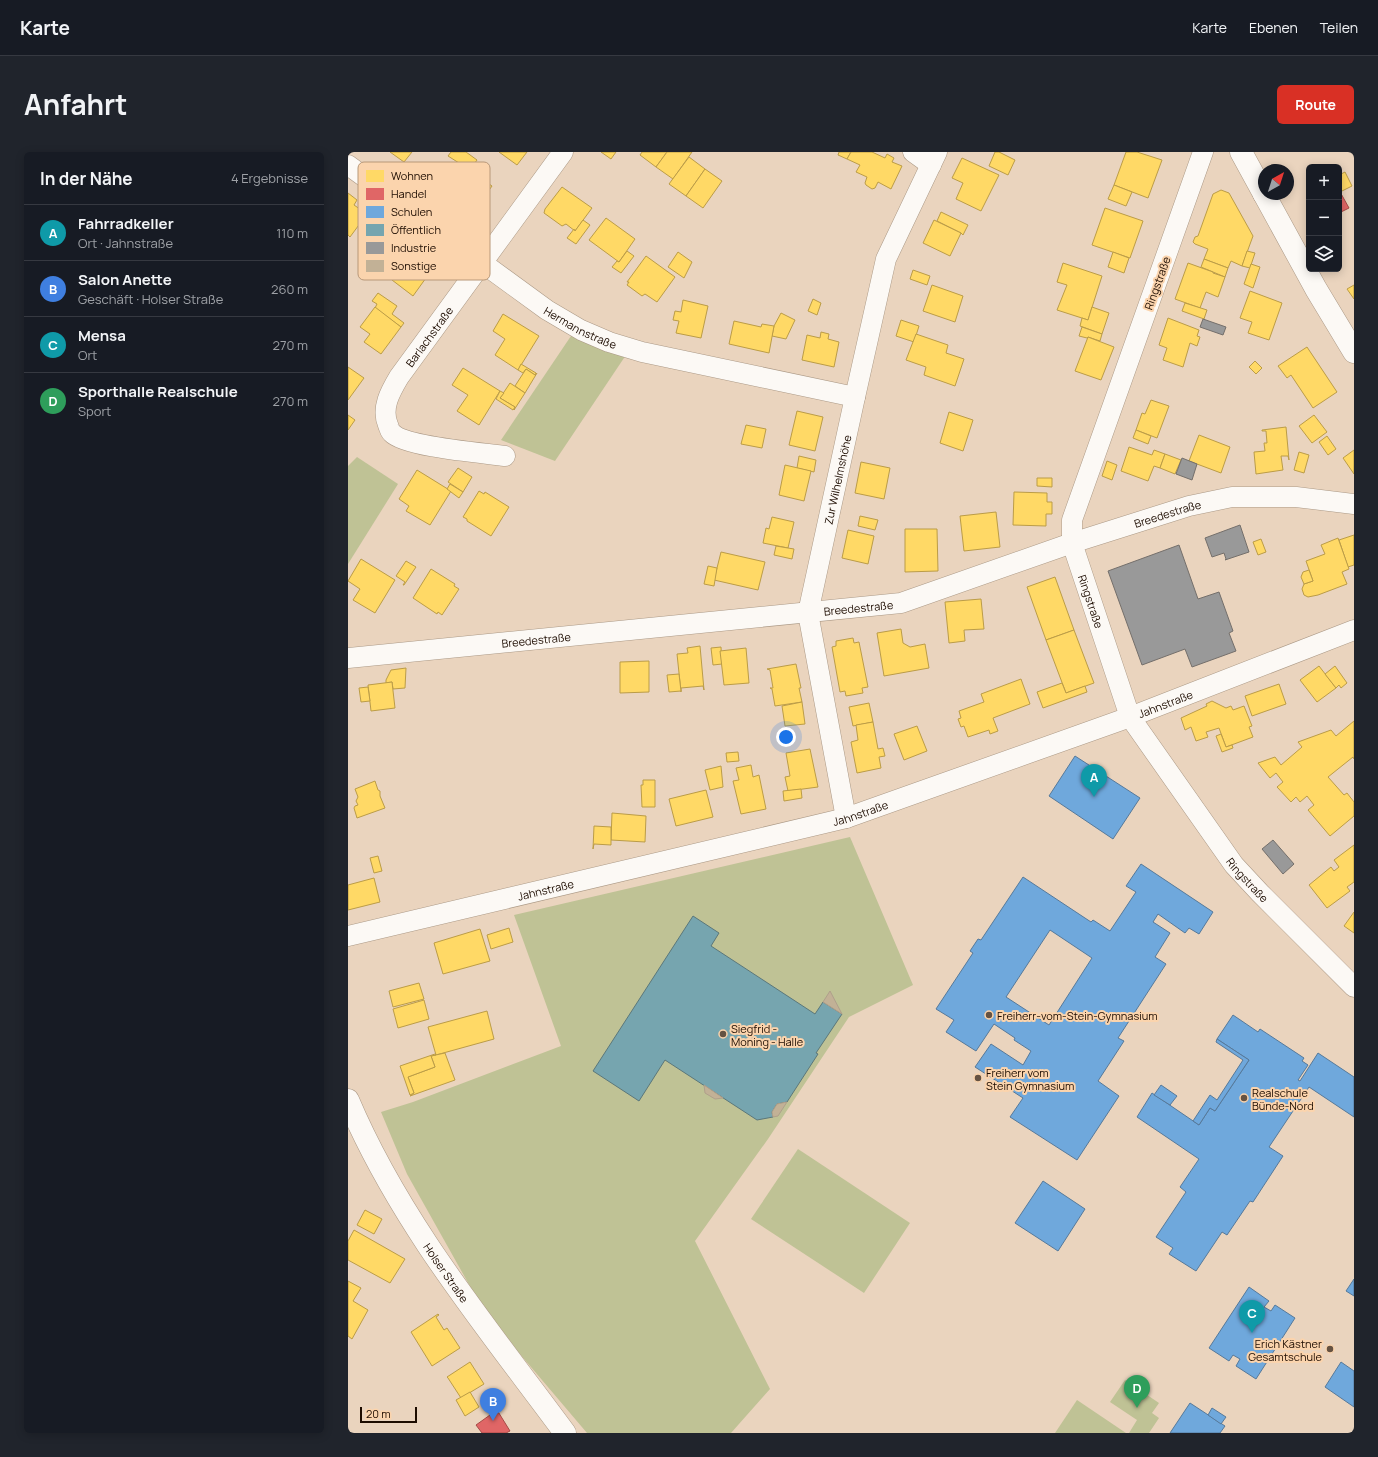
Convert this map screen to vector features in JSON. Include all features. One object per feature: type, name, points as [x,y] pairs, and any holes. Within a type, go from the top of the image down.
[{"type":"main road","points":[[1241,152],[1258,183]]},
{"type":"main road","points":[[1267,200],[1316,289],[1354,352]]},
{"type":"main road","name":"Holser Straße","points":[[348,1100],[361,1131],[412,1222],[443,1269],[565,1433]]},
{"type":"street","name":"Barlachstraße","points":[[490,251],[563,152]]},
{"type":"street","points":[[913,152],[934,159]]},
{"type":"street","name":"Ringstraße","points":[[1203,152],[1072,520],[1072,543],[1130,717],[1234,864],[1260,893],[1354,987]]},
{"type":"street","name":"Zur Wilhelmshöhe","points":[[846,818],[808,613],[886,259],[934,159]]},
{"type":"street","name":"Hermannstraße","points":[[348,165],[358,172]]},
{"type":"street","name":"Hermannstraße","points":[[490,269],[547,310],[580,330],[609,342],[642,352],[855,397]]},
{"type":"street","name":"Barlachstraße","points":[[469,280],[399,377],[387,399],[385,411],[386,421],[392,433],[403,439],[419,444],[505,456]]},
{"type":"street","name":"Breedestraße","points":[[348,658],[901,603],[1072,543],[1189,506],[1232,497],[1296,497],[1354,504]]},
{"type":"street","name":"Jahnstraße","points":[[348,936],[846,818],[1130,717],[1354,630]]},
{"type":"green space","points":[[573,333],[626,355],[555,461],[501,440]]},
{"type":"green space","points":[[357,457],[398,484],[348,564],[348,466]]},
{"type":"green space","points":[[850,837],[913,985],[849,1017],[768,1139],[695,1241],[770,1389],[731,1433],[587,1433],[485,1313],[407,1174],[381,1112],[413,1102],[561,1046],[514,915]]},
{"type":"green space","points":[[798,1149],[910,1223],[864,1293],[751,1219]]},
{"type":"green space","points":[[1125,1380],[1159,1403],[1152,1413],[1159,1418],[1149,1433],[1129,1433],[1137,1420],[1110,1402]]},
{"type":"green space","points":[[1077,1400],[1126,1433],[1055,1433]]},
{"type":"building: Wohnen","points":[[390,152],[412,152],[404,162]]},
{"type":"building: Wohnen","points":[[451,152],[466,152],[477,160],[476,162],[457,162],[448,156]]},
{"type":"building: Wohnen","points":[[499,152],[527,152],[517,165]]},
{"type":"building: Wohnen","points":[[601,152],[616,152],[611,159]]},
{"type":"building: Wohnen","points":[[642,152],[667,152],[656,167],[640,155]]},
{"type":"building: Wohnen","points":[[667,152],[692,152],[673,179],[656,167]]},
{"type":"building: Wohnen","points":[[839,152],[851,152],[847,159],[838,155]]},
{"type":"building: Wohnen","points":[[851,152],[872,152],[885,158],[887,154],[894,158],[892,162],[902,166],[891,189],[878,182],[875,188],[872,189],[866,185],[865,183],[867,177],[856,172],[860,165],[847,159]]},
{"type":"building: Wohnen","points":[[995,152],[999,152],[1015,160],[1008,175],[989,166]]},
{"type":"building: Wohnen","points":[[1126,152],[1137,152],[1162,160],[1148,198],[1114,185]]},
{"type":"building: Wohnen","points":[[689,157],[705,169],[686,196],[669,184]]},
{"type":"building: Wohnen","points":[[962,158],[999,175],[981,211],[956,199],[963,183],[952,178]]},
{"type":"building: Wohnen","points":[[705,169],[722,181],[703,208],[686,196]]},
{"type":"building: Wohnen","points":[[1345,172],[1352,186],[1342,191],[1342,174]]},
{"type":"building: Wohnen","points":[[1114,185],[1132,192],[1126,206],[1108,199]]},
{"type":"building: Wohnen","points":[[562,187],[592,208],[575,231],[566,224],[562,226],[544,213],[545,209]]},
{"type":"building: Wohnen","points":[[1221,190],[1229,193],[1253,236],[1242,266],[1231,261],[1228,268],[1204,259],[1208,249],[1193,242],[1195,237],[1198,236],[1213,194]]},
{"type":"building: Wohnen","points":[[348,193],[357,200],[354,205],[358,208],[358,226],[350,237],[348,235]]},
{"type":"building: Wohnen","points":[[1105,208],[1143,221],[1130,258],[1092,245]]},
{"type":"building: Wohnen","points":[[941,212],[968,225],[963,235],[937,221]]},
{"type":"building: Wohnen","points":[[606,218],[635,239],[619,262],[589,240]]},
{"type":"building: Wohnen","points":[[583,220],[590,225],[576,244],[567,238],[574,229],[575,231]]},
{"type":"building: Wohnen","points":[[934,220],[961,233],[950,256],[923,243]]},
{"type":"building: Wohnen","points":[[627,251],[634,256],[621,273],[612,267],[617,261],[619,262]]},
{"type":"building: Wohnen","points":[[1247,251],[1255,253],[1250,268],[1242,266]]},
{"type":"building: Wohnen","points":[[678,252],[692,262],[684,278],[668,267]]},
{"type":"building: Wohnen","points":[[1113,252],[1129,258],[1124,273],[1108,267]]},
{"type":"building: Wohnen","points":[[646,256],[675,277],[657,302],[645,294],[642,296],[627,285],[629,282],[627,282]]},
{"type":"building: Wohnen","points":[[1204,259],[1228,268],[1225,277],[1201,267]]},
{"type":"building: Wohnen","points":[[1063,263],[1102,276],[1088,320],[1057,310],[1067,285],[1057,282]]},
{"type":"building: Wohnen","points":[[1188,263],[1225,277],[1218,297],[1206,292],[1200,308],[1175,299]]},
{"type":"building: Wohnen","points":[[1251,264],[1260,267],[1253,288],[1244,284]]},
{"type":"building: Wohnen","points":[[913,270],[930,276],[927,285],[910,279]]},
{"type":"building: Wohnen","points":[[392,280],[424,280],[413,296]]},
{"type":"building: Wohnen","points":[[932,285],[963,296],[955,322],[923,311]]},
{"type":"building: Wohnen","points":[[1354,285],[1354,299],[1347,289]]},
{"type":"building: Wohnen","points":[[1250,291],[1282,303],[1269,340],[1248,333],[1252,322],[1240,318]]},
{"type":"building: Wohnen","points":[[378,293],[397,306],[392,314],[404,323],[401,327],[375,308],[377,304],[372,301]]},
{"type":"building: Wohnen","points":[[813,299],[821,303],[817,315],[808,311]]},
{"type":"building: Wohnen","points":[[683,300],[708,306],[701,338],[676,333],[679,321],[673,320],[675,311],[681,312]]},
{"type":"building: Wohnen","points":[[1185,303],[1207,310],[1204,319],[1182,311]]},
{"type":"building: Wohnen","points":[[375,307],[401,327],[381,354],[364,342],[370,334],[360,327]]},
{"type":"building: Wohnen","points":[[1092,307],[1109,313],[1102,334],[1080,326],[1082,318],[1088,320]]},
{"type":"building: Wohnen","points":[[781,313],[795,320],[786,339],[772,336],[774,326]]},
{"type":"building: Wohnen","points":[[503,314],[539,336],[518,370],[495,355],[505,339],[493,331]]},
{"type":"building: Wohnen","points":[[1168,318],[1199,330],[1197,336],[1200,337],[1197,346],[1190,343],[1183,367],[1163,360],[1167,348],[1159,345]]},
{"type":"building: Wohnen","points":[[901,320],[919,326],[914,342],[896,336]]},
{"type":"building: Wohnen","points":[[734,321],[761,327],[762,324],[774,326],[769,353],[729,344]]},
{"type":"building: Wohnen","points":[[1082,327],[1102,334],[1100,341],[1079,336]]},
{"type":"building: Wohnen","points":[[821,332],[829,334],[828,339],[839,342],[834,367],[802,360],[807,335],[820,338]]},
{"type":"building: Wohnen","points":[[916,334],[948,345],[946,353],[964,359],[955,386],[924,375],[926,367],[906,360]]},
{"type":"building: Wohnen","points":[[1088,337],[1114,347],[1101,380],[1075,371]]},
{"type":"building: Wohnen","points":[[1307,347],[1337,392],[1313,408],[1291,375],[1287,378],[1278,366]]},
{"type":"building: Wohnen","points":[[1255,361],[1262,368],[1256,374],[1249,367]]},
{"type":"building: Wohnen","points":[[521,364],[536,373],[535,375],[526,369],[523,373],[518,370]]},
{"type":"building: Wohnen","points":[[348,367],[364,378],[348,400]]},
{"type":"building: Wohnen","points":[[463,368],[500,391],[479,425],[457,411],[468,395],[452,385]]},
{"type":"building: Wohnen","points":[[526,369],[535,375],[537,373],[525,393],[515,386]]},
{"type":"building: Wohnen","points":[[510,383],[525,393],[514,410],[515,407],[500,398]]},
{"type":"building: Wohnen","points":[[500,391],[504,393],[500,398],[515,407],[513,410],[496,399]]},
{"type":"building: Wohnen","points":[[1151,400],[1169,406],[1157,438],[1136,430],[1142,413],[1145,414]]},
{"type":"building: Wohnen","points":[[797,411],[823,417],[815,451],[789,445]]},
{"type":"building: Wohnen","points":[[949,412],[973,420],[963,451],[940,443]]},
{"type":"building: Wohnen","points":[[348,415],[355,420],[348,430]]},
{"type":"building: Wohnen","points":[[1314,415],[1327,432],[1312,443],[1299,426]]},
{"type":"building: Wohnen","points":[[746,425],[766,429],[762,448],[741,444]]},
{"type":"building: Wohnen","points":[[1286,427],[1289,460],[1288,456],[1281,456],[1283,470],[1256,474],[1254,452],[1265,451],[1264,443],[1267,443],[1266,431],[1262,430]]},
{"type":"building: Wohnen","points":[[1136,430],[1151,436],[1148,444],[1133,438]]},
{"type":"building: Wohnen","points":[[1199,435],[1230,447],[1221,473],[1189,461]]},
{"type":"building: Wohnen","points":[[1327,436],[1336,449],[1328,455],[1319,442]]},
{"type":"building: Wohnen","points":[[1129,447],[1152,455],[1154,450],[1165,454],[1160,468],[1154,466],[1148,481],[1121,471]]},
{"type":"building: Wohnen","points":[[1354,450],[1354,474],[1343,458]]},
{"type":"building: Wohnen","points":[[1299,452],[1309,455],[1304,473],[1294,470]]},
{"type":"building: Wohnen","points":[[1165,454],[1181,460],[1175,474],[1160,468]]},
{"type":"building: Wohnen","points":[[799,456],[816,460],[814,472],[797,468]]},
{"type":"building: Wohnen","points":[[1107,461],[1117,465],[1112,480],[1102,476]]},
{"type":"building: Wohnen","points":[[861,462],[890,468],[884,499],[855,493]]},
{"type":"building: Wohnen","points":[[785,465],[811,471],[804,501],[779,495]]},
{"type":"building: Wohnen","points":[[458,468],[472,477],[463,492],[448,482]]},
{"type":"building: Wohnen","points":[[417,470],[451,491],[430,525],[406,511],[409,506],[399,499]]},
{"type":"building: Wohnen","points":[[1037,478],[1052,478],[1052,487],[1037,486]]},
{"type":"building: Wohnen","points":[[450,484],[463,492],[459,498],[447,489]]},
{"type":"building: Wohnen","points":[[479,491],[484,494],[485,492],[509,507],[491,536],[463,517]]},
{"type":"building: Wohnen","points":[[1014,492],[1047,493],[1047,502],[1052,502],[1052,514],[1046,514],[1046,526],[1013,525]]},
{"type":"building: Wohnen","points":[[996,512],[1000,547],[964,551],[960,516]]},
{"type":"building: Wohnen","points":[[860,516],[878,520],[875,530],[858,526]]},
{"type":"building: Wohnen","points":[[772,517],[794,522],[788,548],[763,543],[766,528],[769,529]]},
{"type":"building: Wohnen","points":[[905,529],[937,529],[938,571],[905,572]]},
{"type":"building: Wohnen","points":[[848,530],[874,536],[868,564],[842,558]]},
{"type":"building: Wohnen","points":[[1354,535],[1354,565],[1348,567],[1339,540]]},
{"type":"building: Wohnen","points":[[1338,538],[1349,569],[1342,572],[1347,584],[1318,595],[1308,597],[1304,595],[1302,589],[1304,584],[1313,581],[1306,561],[1325,554],[1321,545]]},
{"type":"building: Wohnen","points":[[1261,539],[1266,552],[1258,555],[1253,542]]},
{"type":"building: Wohnen","points":[[776,546],[794,549],[792,559],[774,555]]},
{"type":"building: Wohnen","points":[[721,552],[765,562],[758,590],[714,580]]},
{"type":"building: Wohnen","points":[[361,559],[395,580],[375,613],[353,600],[360,589],[348,581]]},
{"type":"building: Wohnen","points":[[406,561],[416,567],[403,585],[405,582],[396,576]]},
{"type":"building: Wohnen","points":[[708,566],[717,568],[714,586],[704,584]]},
{"type":"building: Wohnen","points":[[431,569],[455,584],[454,586],[459,589],[442,615],[438,612],[437,614],[413,598]]},
{"type":"building: Wohnen","points":[[1309,570],[1313,581],[1304,584],[1301,577],[1303,572]]},
{"type":"building: Wohnen","points":[[1055,577],[1074,630],[1046,640],[1027,587]]},
{"type":"building: Wohnen","points":[[981,599],[984,629],[964,630],[965,641],[949,643],[945,602]]},
{"type":"building: Wohnen","points":[[901,629],[903,643],[910,647],[925,644],[929,668],[884,676],[877,633]]},
{"type":"building: Wohnen","points":[[1074,630],[1094,683],[1066,693],[1046,640]]},
{"type":"building: Wohnen","points":[[853,638],[854,643],[859,642],[868,687],[862,688],[863,693],[846,696],[845,691],[840,692],[832,647],[836,646],[836,641]]},
{"type":"building: Wohnen","points":[[700,646],[704,690],[703,686],[681,688],[681,692],[677,654],[688,653],[687,648]]},
{"type":"building: Wohnen","points":[[721,647],[722,664],[713,665],[711,648]]},
{"type":"building: Wohnen","points":[[746,648],[749,683],[724,685],[720,651]]},
{"type":"building: Wohnen","points":[[649,661],[649,692],[620,693],[620,662]]},
{"type":"building: Wohnen","points":[[796,664],[802,702],[775,706],[772,689],[770,688],[773,688],[770,670],[767,669]]},
{"type":"building: Wohnen","points":[[1319,666],[1336,688],[1317,702],[1300,680]]},
{"type":"building: Wohnen","points":[[1335,666],[1347,683],[1341,688],[1339,685],[1336,688],[1325,674]]},
{"type":"building: Wohnen","points":[[406,668],[405,688],[393,689],[392,682],[386,683],[391,670]]},
{"type":"building: Wohnen","points":[[679,674],[681,691],[669,692],[667,675]]},
{"type":"building: Wohnen","points":[[1021,679],[1030,704],[993,718],[998,731],[990,734],[989,730],[968,737],[964,726],[961,727],[958,719],[961,718],[959,711],[984,702],[981,694]]},
{"type":"building: Wohnen","points":[[392,682],[395,708],[371,711],[368,685]]},
{"type":"building: Wohnen","points":[[1062,683],[1066,693],[1085,686],[1087,692],[1043,708],[1037,692]]},
{"type":"building: Wohnen","points":[[1279,684],[1286,704],[1252,716],[1245,696]]},
{"type":"building: Wohnen","points":[[368,687],[370,701],[361,702],[359,688]]},
{"type":"building: Wohnen","points":[[1212,701],[1226,708],[1231,706],[1233,710],[1244,706],[1252,726],[1249,727],[1253,737],[1226,747],[1219,728],[1206,732],[1208,737],[1196,741],[1191,727],[1185,730],[1181,718],[1207,706],[1206,704]]},
{"type":"building: Wohnen","points":[[802,702],[805,724],[785,726],[782,706]]},
{"type":"building: Wohnen","points":[[869,703],[873,722],[853,726],[849,707]]},
{"type":"building: Wohnen","points":[[1354,721],[1354,759],[1353,757],[1328,777],[1344,795],[1347,793],[1354,802],[1354,816],[1330,836],[1308,810],[1314,805],[1307,796],[1300,802],[1296,797],[1291,802],[1277,787],[1283,782],[1276,773],[1270,778],[1258,763],[1275,757],[1281,765],[1302,747],[1298,742],[1331,730],[1336,736]]},
{"type":"building: Wohnen","points":[[873,722],[878,749],[883,748],[885,756],[879,757],[881,768],[857,773],[851,742],[858,740],[856,725]]},
{"type":"building: Wohnen","points":[[917,726],[927,751],[904,760],[894,734]]},
{"type":"building: Wohnen","points":[[1221,734],[1226,747],[1232,745],[1233,748],[1222,752],[1216,736]]},
{"type":"building: Wohnen","points":[[810,749],[818,787],[788,791],[785,777],[790,776],[786,753]]},
{"type":"building: Wohnen","points":[[738,752],[739,761],[727,762],[726,753]]},
{"type":"building: Wohnen","points":[[751,765],[753,777],[759,775],[766,809],[741,814],[733,781],[739,780],[736,768]]},
{"type":"building: Wohnen","points":[[721,766],[723,787],[710,790],[705,770]]},
{"type":"building: Wohnen","points":[[643,780],[655,780],[655,807],[642,807],[641,785],[643,785]]},
{"type":"building: Wohnen","points":[[375,781],[378,790],[380,791],[380,796],[385,808],[357,818],[354,808],[358,805],[356,801],[358,797],[355,789]]},
{"type":"building: Wohnen","points":[[801,789],[802,798],[784,801],[783,791]]},
{"type":"building: Wohnen","points":[[706,790],[713,817],[676,826],[669,799]]},
{"type":"building: Wohnen","points":[[612,813],[646,816],[645,842],[611,840]]},
{"type":"building: Wohnen","points":[[594,826],[611,827],[611,845],[594,844],[593,849]]},
{"type":"building: Wohnen","points":[[1354,845],[1354,882],[1347,887],[1350,891],[1327,908],[1309,885],[1331,867],[1334,871],[1339,867],[1334,860]]},
{"type":"building: Wohnen","points":[[378,856],[382,871],[374,873],[370,858]]},
{"type":"building: Wohnen","points":[[374,878],[380,902],[348,910],[348,885]]},
{"type":"building: Wohnen","points":[[1354,912],[1354,933],[1344,926]]},
{"type":"building: Wohnen","points":[[509,928],[513,942],[491,949],[487,935]]},
{"type":"building: Wohnen","points":[[480,929],[490,961],[443,974],[434,943]]},
{"type":"building: Wohnen","points":[[419,983],[424,999],[393,1007],[389,991]]},
{"type":"building: Wohnen","points":[[424,1000],[429,1019],[398,1028],[393,1009]]},
{"type":"building: Wohnen","points":[[487,1011],[494,1039],[436,1055],[428,1027]]},
{"type":"building: Wohnen","points":[[445,1053],[455,1080],[410,1096],[414,1093],[408,1077],[435,1067],[431,1056]]},
{"type":"building: Wohnen","points":[[435,1054],[436,1055],[431,1056],[435,1067],[408,1077],[414,1093],[410,1095],[400,1066]]},
{"type":"building: Wohnen","points":[[365,1210],[382,1219],[374,1234],[357,1225]]},
{"type":"building: Wohnen","points":[[354,1230],[405,1259],[390,1283],[348,1260],[348,1241]]},
{"type":"building: Wohnen","points":[[348,1281],[361,1288],[353,1301],[368,1310],[352,1339],[348,1336]]},
{"type":"building: Wohnen","points":[[438,1314],[439,1315],[436,1317],[444,1330],[447,1328],[460,1348],[432,1366],[411,1332]]},
{"type":"building: Wohnen","points":[[470,1362],[484,1384],[461,1398],[447,1377]]},
{"type":"building: Wohnen","points":[[470,1392],[479,1407],[465,1416],[456,1400]]},
{"type":"building: Handel","points":[[1342,195],[1349,208],[1342,212]]},
{"type":"building: Handel","points":[[497,1410],[510,1431],[506,1433],[482,1433],[476,1425]]},
{"type":"building: Schulen","points":[[1075,756],[1140,798],[1113,839],[1049,796]]},
{"type":"building: Schulen","name":"Freiherr-vom-Stein-Gymnasium","points":[[1141,864],[1213,912],[1199,934],[1189,928],[1185,933],[1158,914],[1153,922],[1170,933],[1155,957],[1166,964],[1118,1038],[1124,1041],[1098,1081],[1119,1096],[1077,1160],[1010,1117],[1023,1098],[975,1067],[991,1044],[1023,1065],[1031,1051],[994,1024],[976,1051],[946,1032],[954,1020],[936,1009],[973,953],[970,951],[978,939],[981,940],[1023,877],[1091,922],[1093,920],[1110,931],[1136,892],[1126,886]],"holes":[[[1050,930],[1092,958],[1049,1025],[1006,997]]]},
{"type":"building: Schulen","name":"Realschule Bünde-Nord","points":[[1233,1015],[1258,1032],[1260,1029],[1304,1058],[1302,1061],[1308,1065],[1298,1080],[1300,1081],[1318,1053],[1354,1077],[1354,1117],[1309,1087],[1269,1147],[1283,1156],[1253,1202],[1250,1201],[1227,1235],[1222,1232],[1196,1271],[1169,1254],[1173,1248],[1156,1237],[1186,1192],[1180,1187],[1199,1159],[1137,1117],[1152,1093],[1199,1125],[1210,1108],[1215,1111],[1249,1060],[1217,1039]]},
{"type":"building: Schulen","points":[[1217,1039],[1249,1060],[1215,1111],[1210,1108],[1199,1125],[1193,1121],[1210,1095],[1217,1100],[1243,1060],[1216,1042]]},
{"type":"building: Schulen","points":[[1161,1085],[1177,1096],[1170,1105],[1154,1095]]},
{"type":"building: Schulen","points":[[1043,1181],[1085,1209],[1058,1251],[1015,1223]]},
{"type":"building: Schulen","points":[[1354,1279],[1354,1296],[1346,1291]]},
{"type":"building: Schulen","points":[[1249,1287],[1269,1301],[1264,1307],[1271,1311],[1275,1305],[1295,1318],[1256,1379],[1236,1366],[1240,1359],[1233,1355],[1229,1361],[1209,1348]]},
{"type":"building: Schulen","points":[[1341,1362],[1354,1371],[1354,1407],[1325,1387]]},
{"type":"building: Schulen","points":[[1190,1403],[1225,1426],[1220,1433],[1170,1433]]},
{"type":"building: Schulen","points":[[1212,1408],[1226,1417],[1221,1424],[1208,1415]]},
{"type":"building: Öffentlich","name":"Siegfrid - Moning - Halle","points":[[693,916],[719,933],[711,946],[815,1014],[823,1002],[842,1014],[816,1053],[818,1054],[787,1102],[777,1104],[772,1112],[773,1117],[757,1120],[665,1060],[639,1101],[593,1071]]},
{"type":"building: Industrie","points":[[1203,319],[1226,327],[1223,335],[1200,327]]},
{"type":"building: Industrie","points":[[1182,458],[1197,464],[1192,480],[1176,474]]},
{"type":"building: Industrie","points":[[1240,525],[1249,552],[1225,560],[1224,553],[1212,557],[1205,538]]},
{"type":"building: Industrie","points":[[1179,545],[1198,599],[1219,592],[1233,631],[1229,633],[1236,651],[1192,667],[1185,649],[1142,665],[1108,571]]},
{"type":"building: Industrie","points":[[1273,840],[1294,864],[1283,874],[1262,849]]},
{"type":"building: Sonstige","points":[[830,991],[842,1014],[823,1002]]},
{"type":"building: Sonstige","points":[[704,1085],[723,1098],[715,1099],[705,1093]]},
{"type":"building: Sonstige","points":[[787,1102],[778,1116],[773,1117],[772,1112],[777,1104]]},
{"type":"place","name":"Fahrradkeller","points":[[1094,797]]},
{"type":"place","name":"Freiherr-vom-Stein-Gymnasium","points":[[989,1015]]},
{"type":"place","name":"Siegfrid - Moning - Halle","points":[[723,1034]]},
{"type":"place","name":"Freiherr vom Stein Gymnasium","points":[[978,1078]]},
{"type":"place","name":"Realschule Bünde-Nord","points":[[1244,1098]]},
{"type":"place","name":"Mensa","points":[[1252,1333]]},
{"type":"place","name":"Erich Kästner Gesamtschule","points":[[1330,1349]]},
{"type":"place","name":"Sporthalle Realschule","points":[[1137,1408]]},
{"type":"place","name":"Salon Anette","points":[[493,1421]]}]
